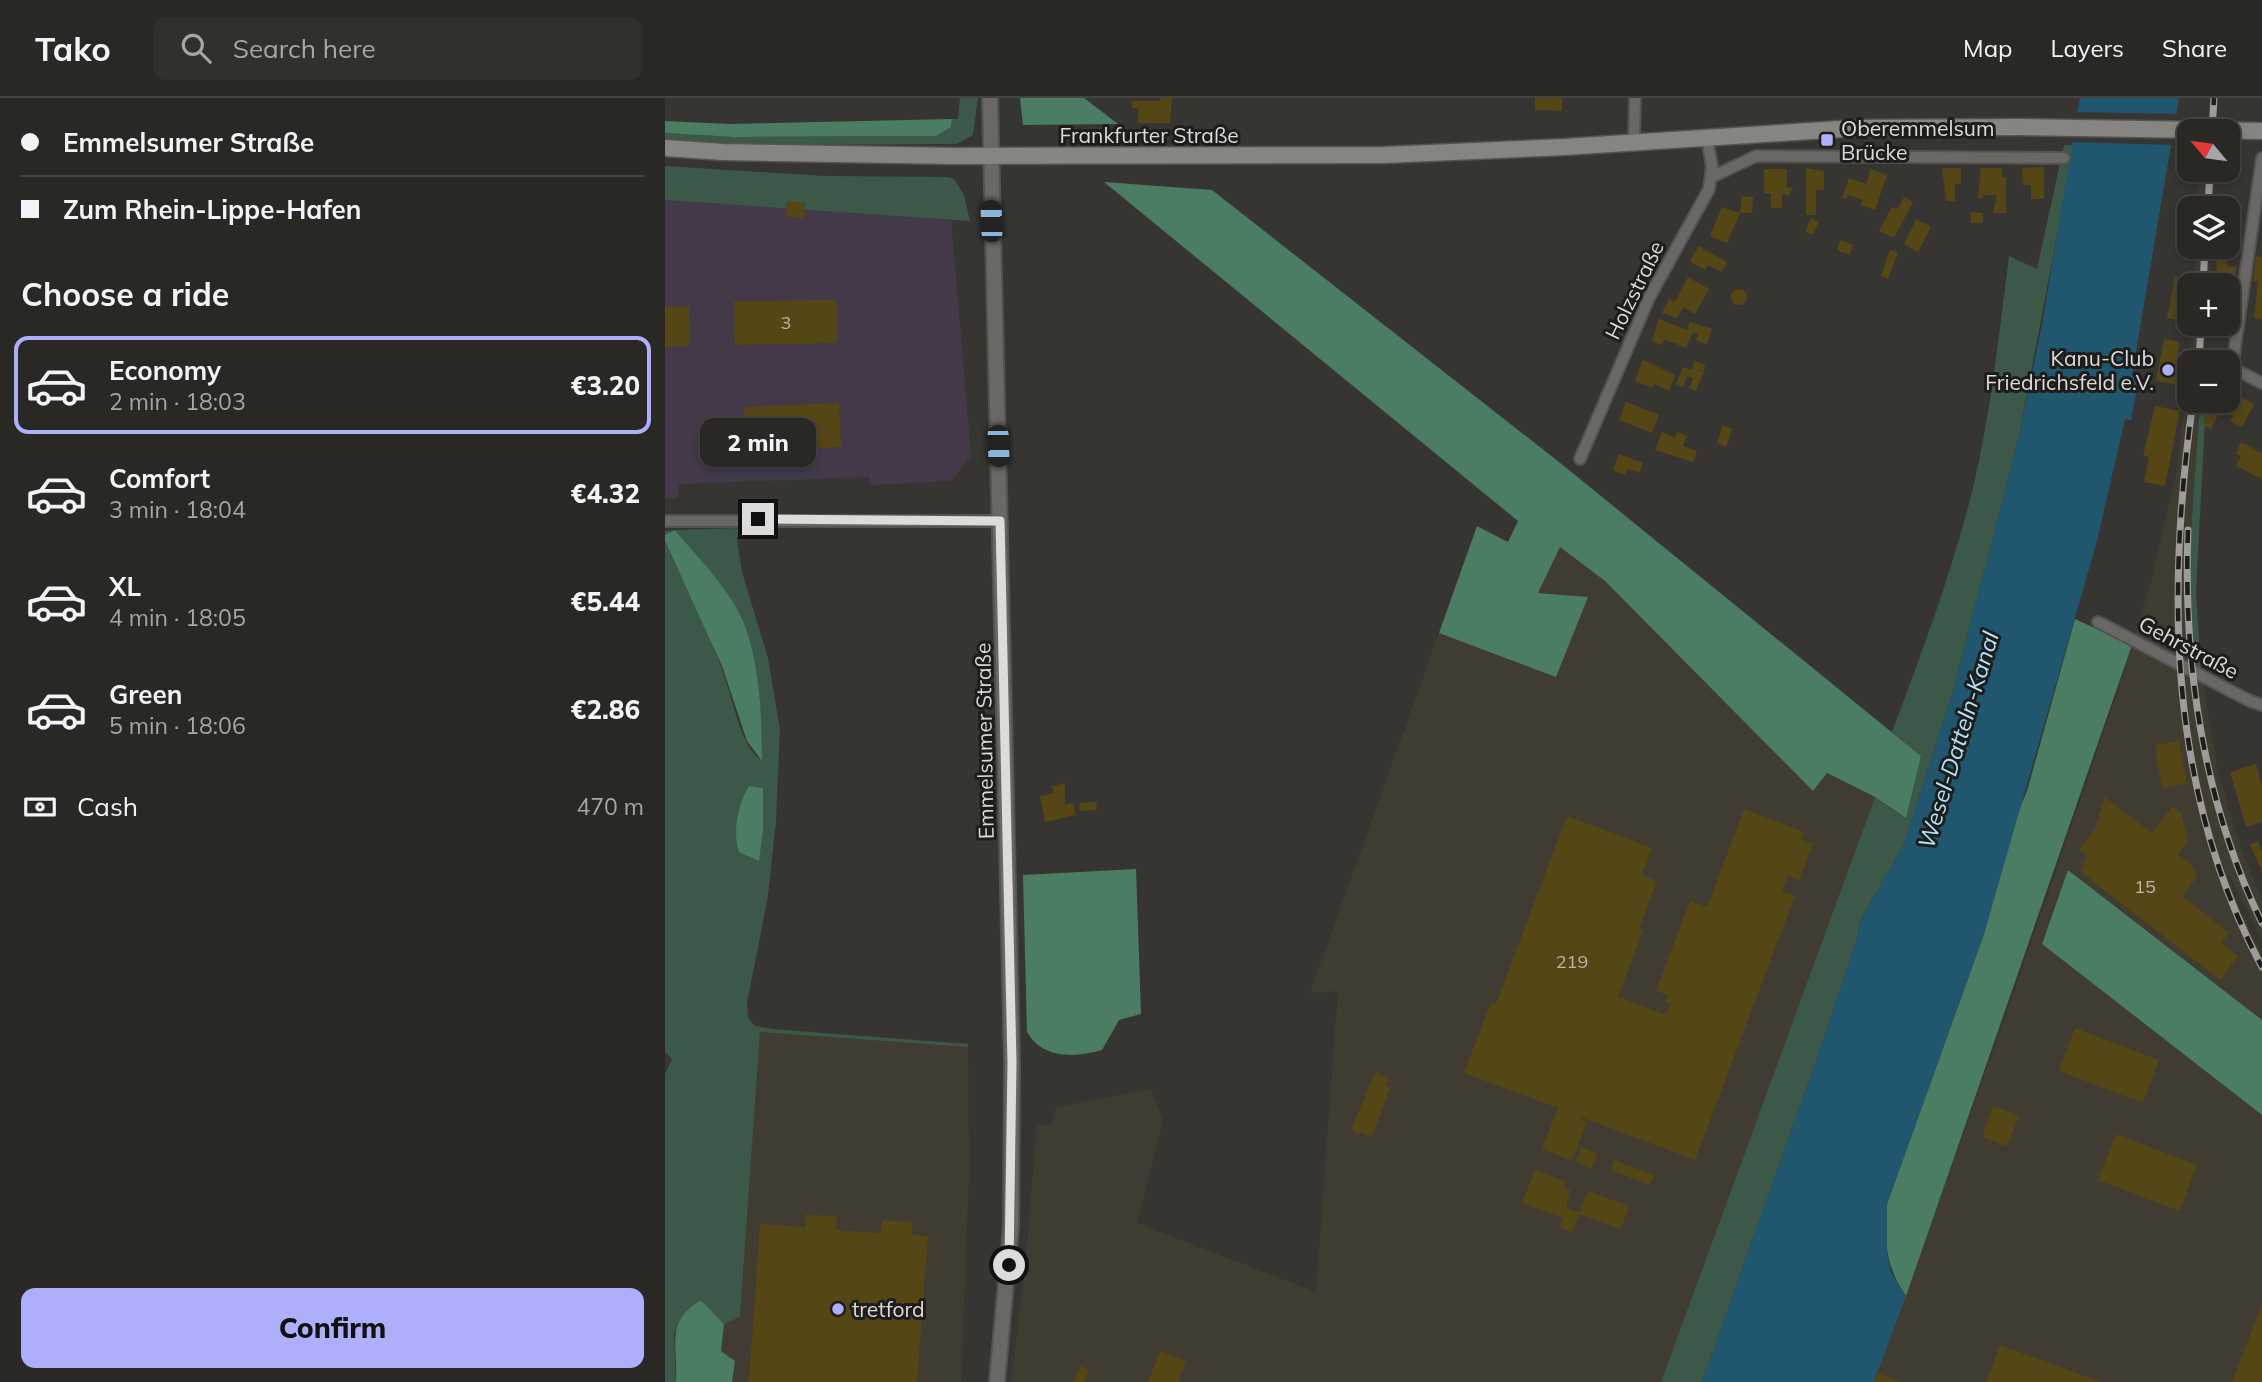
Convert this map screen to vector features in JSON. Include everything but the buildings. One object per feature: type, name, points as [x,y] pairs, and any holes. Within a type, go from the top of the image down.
[{"type":"main road","name":"Frankfurter Straße","points":[[665,148],[723,152],[991,156],[1384,155],[1857,128],[2022,127],[2262,131]]},
{"type":"street","name":"Emmelsumer Straße","points":[[990,98],[1012,1072],[1011,1226],[997,1382]]},
{"type":"street","points":[[1634,142],[1635,98]]},
{"type":"street","points":[[1707,138],[1712,177],[1756,156],[2064,158]]},
{"type":"street","points":[[2261,158],[2232,368],[2262,383]]},
{"type":"street","name":"Holzstraße","points":[[1580,459],[1643,310],[1709,189],[1712,177]]},
{"type":"street","points":[[665,522],[1000,521]]},
{"type":"street","name":"Gehrstraße","points":[[2098,622],[2262,705]]},
{"type":"shaded area","points":[[2198,182],[2215,182],[2214,196],[2198,196]]},
{"type":"shaded area","points":[[665,200],[951,218],[971,456],[951,481],[871,485],[869,477],[679,484],[678,498],[665,499]]},
{"type":"shaded area","points":[[2195,259],[2210,259],[2209,273],[2195,273]]},
{"type":"shaded area","points":[[2191,336],[2204,336],[2204,350],[2191,350]]},
{"type":"shaded area","points":[[2184,413],[2199,413],[2192,557],[2195,655],[2201,670],[2218,772],[2236,834],[2262,901],[2262,940],[2229,874],[2235,899],[2262,955],[2262,1020],[2069,870],[2042,944],[2262,1115],[2262,1382],[1874,1382],[2016,986],[2121,682],[2151,582],[2176,474]]},
{"type":"shaded area","points":[[1560,546],[1605,581],[1813,790],[1826,773],[1875,797],[1661,1382],[1011,1382],[1026,1259],[1037,1124],[1051,1126],[1056,1107],[1151,1089],[1163,1119],[1137,1223],[1316,1292],[1338,991],[1310,993],[1439,633],[1556,677],[1587,597],[1538,593]]},
{"type":"shaded area","points":[[760,1032],[968,1047],[969,1175],[961,1382],[732,1382],[735,1361],[721,1351],[724,1324],[740,1316]]},
{"type":"green space","points":[[960,98],[978,98],[973,135],[957,144],[769,145],[665,140],[665,133],[734,137],[936,136],[951,127],[952,119],[958,119]]},
{"type":"green space","points":[[1020,98],[1084,98],[1118,124],[1023,125]]},
{"type":"green space","points":[[952,119],[951,127],[936,136],[734,137],[665,133],[665,121],[729,124]]},
{"type":"green space","points":[[2064,145],[2074,145],[2019,436],[1952,695],[1903,846],[1860,921],[1857,940],[1822,1044],[1702,1382],[1661,1382],[1875,797],[1905,818],[1921,756],[1892,732],[1946,581],[1973,488],[1990,402],[2009,256],[2037,269]]},
{"type":"green space","points":[[665,166],[825,176],[947,177],[954,179],[964,195],[970,221],[665,200]]},
{"type":"green space","points":[[1104,182],[1212,190],[1559,462],[1921,756],[1906,818],[1875,797],[1827,773],[1813,791],[1605,581],[1560,547],[1538,593],[1588,597],[1556,677],[1439,633],[1477,526],[1508,542],[1518,521]]},
{"type":"green space","points":[[2199,413],[2205,413],[2196,592],[2201,670],[2198,669],[2193,639],[2191,606],[2193,500]]},
{"type":"green space","points":[[742,528],[737,539],[742,572],[768,658],[780,730],[776,821],[768,896],[747,1003],[748,1018],[755,1026],[772,1029],[968,1044],[968,1047],[760,1032],[740,1317],[724,1324],[701,1300],[674,1333],[676,1382],[665,1382],[665,1074],[672,1059],[665,1052],[665,541],[717,655],[746,740],[762,760],[759,692],[744,626],[723,588],[675,530]]},
{"type":"green space","points":[[675,530],[732,600],[745,626],[759,693],[762,761],[747,741],[722,666],[665,541],[665,535]]},
{"type":"green space","points":[[2075,619],[2132,645],[1906,1296],[1894,1275],[1887,1252],[1887,1204],[1984,934]]},
{"type":"green space","points":[[749,786],[763,788],[763,829],[759,861],[739,852],[737,844],[737,818]]},
{"type":"green space","points":[[1136,869],[1141,1014],[1119,1020],[1102,1050],[1070,1055],[1050,1052],[1034,1041],[1027,1032],[1023,875]]},
{"type":"green space","points":[[2068,870],[2262,1020],[2262,1115],[2042,944]]},
{"type":"green space","points":[[701,1300],[724,1324],[721,1351],[735,1361],[732,1382],[676,1382],[675,1345],[678,1325],[682,1316]]},
{"type":"water","name":"Wesel-Datteln-Kanal","points":[[2080,98],[2179,98],[2132,375],[2139,377],[2131,420],[2125,419],[2097,541],[1984,934],[1887,1204],[1887,1253],[1891,1272],[1906,1296],[1874,1382],[1702,1382],[1822,1044],[1857,940],[1860,921],[1903,846],[1952,695],[2019,436],[2042,325]]},
{"type":"pier","points":[[2075,112],[2180,114],[2177,119],[2175,145],[2071,142]]},
{"type":"railway","points":[[2213,119],[2214,98]]},
{"type":"railway","points":[[2209,182],[2209,196]]},
{"type":"railway","points":[[2204,259],[2204,273]]},
{"type":"railway","points":[[2200,336],[2200,350]]},
{"type":"railway","points":[[2192,413],[2179,546],[2178,618],[2182,690],[2192,761],[2208,831],[2231,900],[2262,967]]},
{"type":"railway","points":[[2188,530],[2189,631],[2201,731],[2211,781],[2225,829],[2262,923]]},
{"type":"place","name":"Oberemmelsum Brücke","points":[[1827,140]]},
{"type":"place","name":"Kanu-Club Friedrichsfeld e.V.","points":[[2168,370]]},
{"type":"place","name":"tretford","points":[[838,1309]]},
{"type":"route","points":[[758,519],[1000,521],[1012,1063],[1009,1265]]}]
